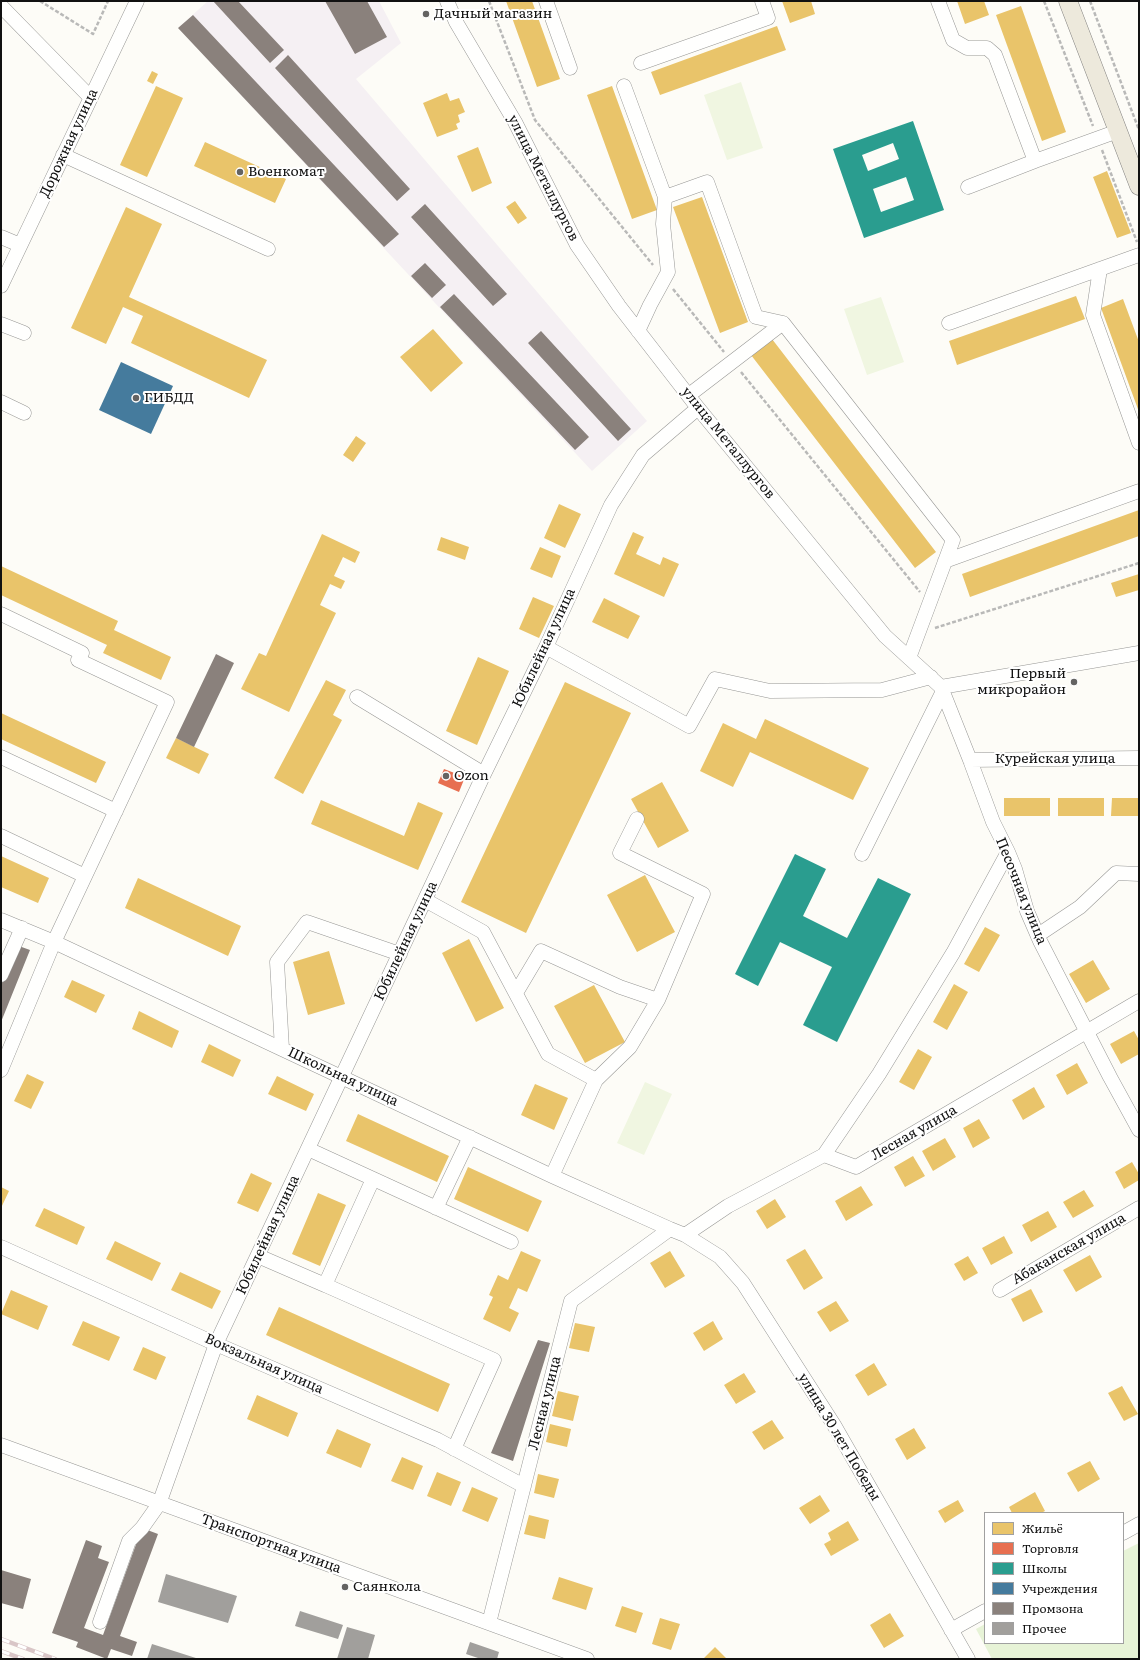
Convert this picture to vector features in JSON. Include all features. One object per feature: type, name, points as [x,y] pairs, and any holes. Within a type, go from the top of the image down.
[{"type":"main road","points":[[1068,1],[1139,186]]},
{"type":"street","name":"Дорожная улица","points":[[1,286],[137,1]]},
{"type":"street","name":"улица Металлургов","points":[[447,1],[456,22],[515,122],[577,246],[619,306],[698,408],[885,636],[931,677],[942,689]]},
{"type":"street","points":[[546,1],[570,68]]},
{"type":"street","points":[[641,63],[768,18],[762,1]]},
{"type":"street","points":[[938,1],[953,40],[967,48],[987,48],[995,55],[1035,162]]},
{"type":"street","points":[[1,6],[90,97]]},
{"type":"street","points":[[624,86],[665,197],[663,224],[668,272],[638,331]]},
{"type":"street","points":[[968,187],[1118,131]]},
{"type":"street","points":[[63,155],[268,249]]},
{"type":"street","points":[[665,197],[708,182],[756,316],[783,323],[952,540],[909,658]]},
{"type":"street","points":[[1,237],[20,245]]},
{"type":"street","points":[[949,323],[1100,269],[1139,250]]},
{"type":"street","points":[[1100,269],[1093,315],[1139,443]]},
{"type":"street","points":[[689,396],[783,323]]},
{"type":"street","points":[[1,324],[24,333]]},
{"type":"street","points":[[1,402],[24,413]]},
{"type":"street","name":"Юбилейная улица","points":[[100,1622],[129,1541],[142,1528],[159,1504],[216,1344],[484,774],[546,647],[610,505],[643,455],[698,408]]},
{"type":"street","points":[[945,561],[1139,491]]},
{"type":"street","points":[[1,614],[82,652],[78,660],[167,702],[54,942],[1,1070]]},
{"type":"street","points":[[546,647],[689,726],[715,679],[770,691],[882,690],[931,677]]},
{"type":"street","points":[[862,854],[942,689],[1139,653]]},
{"type":"street","name":"Песочная улица","points":[[942,689],[993,822],[1015,870],[1027,912],[1087,1032],[1139,1130]]},
{"type":"street","points":[[357,696],[484,774]]},
{"type":"street","points":[[1,757],[116,811]]},
{"type":"street","name":"Курейская улица","points":[[970,760],[1139,758]]},
{"type":"street","points":[[552,1176],[596,1080],[630,1047],[658,1000],[703,894],[620,853],[637,819]]},
{"type":"street","points":[[1,836],[85,876]]},
{"type":"street","points":[[685,1235],[728,1206],[824,1155],[878,1074],[948,960],[1008,852]]},
{"type":"street","points":[[1038,935],[1080,907],[1116,873],[1139,874]]},
{"type":"street","points":[[425,900],[483,932],[548,1054],[596,1080]]},
{"type":"street","name":"Школьная улица","points":[[1,920],[54,942],[552,1176],[685,1235]]},
{"type":"street","points":[[282,1048],[277,962],[307,922],[400,954]]},
{"type":"street","points":[[1,975],[22,928]]},
{"type":"street","points":[[516,993],[541,951],[620,987],[658,1000]]},
{"type":"street","name":"Лесная улица","points":[[824,1155],[856,1167],[1139,1001]]},
{"type":"street","points":[[436,1208],[470,1137]]},
{"type":"street","points":[[308,1149],[511,1242]]},
{"type":"street","points":[[325,1285],[373,1179]]},
{"type":"street","name":"Абаканская улица","points":[[1000,1290],[1139,1208]]},
{"type":"street","name":"Лесная улица","points":[[489,1623],[571,1301],[670,1229]]},
{"type":"street","name":"улица 30 лет Победы","points":[[685,1235],[720,1257],[743,1283],[834,1425],[968,1659]]},
{"type":"street","name":"Вокзальная улица","points":[[1,1247],[216,1344],[438,1440],[524,1486]]},
{"type":"street","points":[[258,1256],[494,1360],[454,1449]]},
{"type":"street","name":"Транспортная улица","points":[[1,1445],[159,1504],[587,1659]]},
{"type":"street","points":[[1124,1532],[1139,1524]]},
{"type":"street","points":[[951,1630],[984,1612]]},
{"type":"path","points":[[40,1],[93,34],[108,1]]},
{"type":"path","points":[[490,1],[535,120],[929,603]]},
{"type":"path","points":[[1044,1],[1139,250]]},
{"type":"path","points":[[1090,1],[1139,130]]},
{"type":"path","points":[[918,633],[1139,563]]},
{"type":"shaded area","points":[[208,1],[379,1],[401,43],[356,79],[647,421],[592,471],[178,28]]},
{"type":"green space","points":[[741,82],[763,148],[727,160],[704,95]]},
{"type":"green space","points":[[881,297],[904,362],[867,375],[844,309]]},
{"type":"green space","points":[[645,1082],[672,1094],[644,1155],[617,1143]]},
{"type":"green space","points":[[1139,1543],[1139,1659],[992,1659],[984,1644],[1124,1644],[1124,1550]]},
{"type":"green space","points":[[984,1625],[984,1644],[976,1629]]},
{"type":"building: Жильё","points":[[506,1],[532,1],[560,79],[537,87]]},
{"type":"building: Жильё","points":[[782,1],[811,1],[815,14],[790,23]]},
{"type":"building: Жильё","points":[[957,1],[984,1],[989,15],[965,24]]},
{"type":"building: Жильё","points":[[1021,6],[1066,132],[1042,141],[996,15]]},
{"type":"building: Жильё","points":[[777,26],[786,50],[660,95],[651,72]]},
{"type":"building: Жильё","points":[[152,71],[158,74],[153,84],[147,81]]},
{"type":"building: Жильё","points":[[156,86],[183,98],[147,177],[120,165]]},
{"type":"building: Жильё","points":[[612,86],[657,210],[632,219],[587,95]]},
{"type":"building: Жильё","points":[[447,93],[450,101],[459,98],[465,112],[458,115],[460,122],[456,124],[458,129],[437,137],[423,103]]},
{"type":"building: Жильё","name":"Военкомат","points":[[205,142],[286,179],[275,203],[194,166]]},
{"type":"building: Жильё","points":[[478,147],[492,183],[472,192],[457,156]]},
{"type":"building: Жильё","points":[[1107,171],[1131,233],[1117,238],[1093,177]]},
{"type":"building: Жильё","points":[[702,197],[748,322],[720,333],[673,207]]},
{"type":"building: Жильё","points":[[515,201],[527,218],[518,224],[506,207]]},
{"type":"building: Жильё","points":[[126,207],[162,224],[129,297],[267,360],[249,398],[131,343],[143,316],[123,307],[106,344],[71,328]]},
{"type":"building: Жильё","points":[[1076,296],[1085,319],[957,365],[949,341]]},
{"type":"building: Жильё","points":[[1123,299],[1139,342],[1139,412],[1101,308]]},
{"type":"building: Жильё","points":[[433,329],[463,363],[431,392],[400,357]]},
{"type":"building: Жильё","points":[[772,339],[936,552],[915,568],[751,355]]},
{"type":"building: Жильё","points":[[356,436],[366,443],[353,462],[343,455]]},
{"type":"building: Жильё","points":[[559,504],[581,514],[565,548],[544,538]]},
{"type":"building: Жильё","points":[[1139,510],[1139,536],[970,597],[962,574]]},
{"type":"building: Жильё","points":[[633,532],[644,537],[636,554],[660,565],[663,557],[679,564],[664,597],[614,574]]},
{"type":"building: Жильё","points":[[322,534],[360,552],[355,563],[343,557],[334,576],[345,581],[341,589],[330,584],[320,605],[336,613],[289,712],[241,689],[259,653],[266,656]]},
{"type":"building: Жильё","points":[[441,537],[469,547],[465,560],[437,550]]},
{"type":"building: Жильё","points":[[540,547],[561,556],[552,578],[530,569]]},
{"type":"building: Жильё","points":[[1,566],[118,621],[114,630],[171,657],[161,680],[103,653],[107,645],[1,595]]},
{"type":"building: Жильё","points":[[1139,574],[1139,590],[1116,597],[1111,583]]},
{"type":"building: Жильё","points":[[533,597],[554,606],[539,638],[519,629]]},
{"type":"building: Жильё","points":[[604,598],[640,616],[628,639],[592,622]]},
{"type":"building: Жильё","points":[[478,657],[509,671],[477,745],[446,731]]},
{"type":"building: Жильё","points":[[326,680],[346,690],[333,715],[342,720],[303,794],[274,778]]},
{"type":"building: Жильё","points":[[565,682],[631,713],[526,933],[461,902]]},
{"type":"building: Жильё","points":[[1,713],[106,762],[96,783],[1,739]]},
{"type":"building: Жильё","points":[[765,719],[869,768],[853,800],[750,752],[733,787],[700,771],[723,723],[756,739]]},
{"type":"building: Жильё","points":[[176,738],[209,754],[199,774],[166,758]]},
{"type":"building: Жильё","points":[[662,782],[689,831],[658,848],[631,799]]},
{"type":"building: Жильё","points":[[1004,798],[1050,798],[1050,816],[1004,816]]},
{"type":"building: Жильё","points":[[1058,798],[1104,798],[1104,816],[1058,816]]},
{"type":"building: Жильё","points":[[1112,798],[1139,798],[1139,816],[1111,816]]},
{"type":"building: Жильё","points":[[321,800],[404,836],[418,802],[443,813],[418,870],[311,824]]},
{"type":"building: Жильё","points":[[1,856],[49,878],[38,903],[1,887]]},
{"type":"building: Жильё","points":[[645,875],[675,932],[637,952],[607,895]]},
{"type":"building: Жильё","points":[[138,878],[241,926],[228,956],[125,908]]},
{"type":"building: Жильё","points":[[985,927],[1000,935],[979,972],[964,964]]},
{"type":"building: Жильё","points":[[469,939],[504,1008],[476,1022],[442,953]]},
{"type":"building: Жильё","points":[[329,951],[345,1004],[308,1015],[293,962]]},
{"type":"building: Жильё","points":[[1093,960],[1110,989],[1086,1003],[1069,974]]},
{"type":"building: Жильё","points":[[72,980],[105,995],[96,1013],[64,997]]},
{"type":"building: Жильё","points":[[954,984],[968,992],[947,1030],[933,1022]]},
{"type":"building: Жильё","points":[[594,985],[625,1042],[585,1063],[554,1006]]},
{"type":"building: Жильё","points":[[139,1011],[179,1031],[172,1048],[132,1029]]},
{"type":"building: Жильё","points":[[1134,1031],[1139,1040],[1139,1054],[1121,1064],[1110,1044]]},
{"type":"building: Жильё","points":[[209,1044],[241,1060],[233,1077],[201,1062]]},
{"type":"building: Жильё","points":[[918,1049],[932,1057],[914,1090],[899,1082]]},
{"type":"building: Жильё","points":[[1077,1063],[1088,1083],[1067,1095],[1056,1075]]},
{"type":"building: Жильё","points":[[27,1074],[44,1082],[31,1109],[14,1101]]},
{"type":"building: Жильё","points":[[277,1076],[314,1094],[306,1111],[268,1094]]},
{"type":"building: Жильё","points":[[535,1084],[568,1098],[554,1130],[521,1115]]},
{"type":"building: Жильё","points":[[1034,1087],[1045,1107],[1023,1120],[1012,1100]]},
{"type":"building: Жильё","points":[[358,1114],[449,1156],[437,1182],[346,1141]]},
{"type":"building: Жильё","points":[[979,1119],[990,1138],[973,1148],[963,1128]]},
{"type":"building: Жильё","points":[[945,1138],[956,1157],[933,1171],[922,1151]]},
{"type":"building: Жильё","points":[[913,1156],[925,1176],[905,1187],[894,1167]]},
{"type":"building: Жильё","points":[[1132,1162],[1139,1174],[1139,1180],[1124,1189],[1115,1172]]},
{"type":"building: Жильё","points":[[468,1167],[542,1201],[528,1232],[454,1199]]},
{"type":"building: Жильё","points":[[251,1173],[272,1183],[258,1212],[237,1203]]},
{"type":"building: Жильё","points":[[861,1186],[873,1205],[846,1221],[835,1201]]},
{"type":"building: Жильё","points":[[1,1187],[9,1191],[1,1208]]},
{"type":"building: Жильё","points":[[1084,1190],[1094,1206],[1073,1218],[1063,1202]]},
{"type":"building: Жильё","points":[[318,1193],[346,1205],[320,1266],[292,1254]]},
{"type":"building: Жильё","points":[[775,1199],[786,1217],[767,1229],[756,1211]]},
{"type":"building: Жильё","points":[[44,1208],[85,1227],[77,1245],[35,1226]]},
{"type":"building: Жильё","points":[[1048,1211],[1057,1227],[1031,1242],[1022,1225]]},
{"type":"building: Жильё","points":[[1004,1236],[1013,1253],[991,1265],[982,1248]]},
{"type":"building: Жильё","points":[[115,1241],[161,1263],[152,1281],[106,1259]]},
{"type":"building: Жильё","points":[[805,1249],[823,1278],[804,1290],[786,1260]]},
{"type":"building: Жильё","points":[[521,1251],[541,1260],[527,1292],[518,1288],[509,1308],[519,1313],[510,1332],[483,1319],[493,1297],[489,1295],[498,1275],[508,1280]]},
{"type":"building: Жильё","points":[[670,1251],[685,1276],[665,1288],[650,1263]]},
{"type":"building: Жильё","points":[[1090,1255],[1102,1277],[1076,1292],[1063,1270]]},
{"type":"building: Жильё","points":[[968,1256],[978,1273],[964,1281],[954,1264]]},
{"type":"building: Жильё","points":[[180,1272],[221,1291],[212,1309],[171,1290]]},
{"type":"building: Жильё","points":[[1031,1289],[1043,1312],[1023,1322],[1011,1299]]},
{"type":"building: Жильё","points":[[11,1290],[48,1306],[38,1330],[1,1314]]},
{"type":"building: Жильё","points":[[836,1301],[849,1321],[830,1332],[817,1312]]},
{"type":"building: Жильё","points":[[279,1307],[450,1384],[438,1412],[266,1335]]},
{"type":"building: Жильё","points":[[83,1321],[120,1337],[109,1361],[72,1345]]},
{"type":"building: Жильё","points":[[713,1321],[723,1339],[704,1351],[693,1333]]},
{"type":"building: Жильё","points":[[575,1323],[595,1327],[589,1352],[569,1348]]},
{"type":"building: Жильё","points":[[143,1347],[166,1357],[156,1380],[133,1370]]},
{"type":"building: Жильё","points":[[874,1363],[887,1385],[868,1396],[855,1375]]},
{"type":"building: Жильё","points":[[744,1373],[756,1392],[736,1404],[724,1385]]},
{"type":"building: Жильё","points":[[1122,1386],[1138,1414],[1124,1421],[1108,1393]]},
{"type":"building: Жильё","points":[[558,1391],[579,1396],[573,1421],[552,1416]]},
{"type":"building: Жильё","points":[[257,1395],[298,1413],[288,1437],[247,1419]]},
{"type":"building: Жильё","points":[[772,1420],[784,1438],[764,1450],[752,1432]]},
{"type":"building: Жильё","points":[[550,1424],[571,1429],[567,1447],[546,1442]]},
{"type":"building: Жильё","points":[[914,1428],[926,1448],[907,1460],[895,1439]]},
{"type":"building: Жильё","points":[[337,1429],[371,1444],[361,1468],[326,1453]]},
{"type":"building: Жильё","points":[[402,1457],[423,1466],[413,1490],[391,1481]]},
{"type":"building: Жильё","points":[[1090,1461],[1100,1479],[1078,1492],[1067,1473]]},
{"type":"building: Жильё","points":[[437,1472],[461,1482],[451,1506],[427,1496]]},
{"type":"building: Жильё","points":[[538,1474],[559,1479],[554,1498],[534,1493]]},
{"type":"building: Жильё","points":[[472,1487],[498,1498],[488,1522],[462,1511]]},
{"type":"building: Жильё","points":[[1035,1492],[1045,1511],[1012,1512],[1009,1507]]},
{"type":"building: Жильё","points":[[820,1495],[830,1511],[810,1524],[799,1508]]},
{"type":"building: Жильё","points":[[958,1500],[964,1511],[945,1523],[938,1511]]},
{"type":"building: Жильё","points":[[529,1515],[549,1520],[545,1539],[524,1534]]},
{"type":"building: Жильё","points":[[848,1521],[859,1540],[831,1556],[824,1544],[831,1540],[828,1533]]},
{"type":"building: Жильё","points":[[559,1577],[593,1588],[586,1610],[552,1599]]},
{"type":"building: Жильё","points":[[622,1606],[643,1613],[636,1633],[615,1626]]},
{"type":"building: Жильё","points":[[890,1613],[904,1636],[884,1648],[870,1625]]},
{"type":"building: Жильё","points":[[660,1618],[680,1624],[671,1650],[652,1644]]},
{"type":"building: Жильё","points":[[715,1647],[727,1659],[703,1659]]},
{"type":"building: Торговля","points":[[444,769],[465,777],[459,792],[438,783]]},
{"type":"building: Школы","points":[[913,121],[944,210],[864,238],[833,149]],"holes":[[[893,143],[899,159],[868,171],[862,155]],[[906,177],[914,200],[881,212],[873,189]]]},
{"type":"building: Школы","points":[[795,854],[826,869],[803,916],[847,938],[878,878],[911,894],[837,1042],[803,1025],[832,967],[780,942],[758,986],[735,974]]},
{"type":"building: Учреждения","name":"ГИБДД","points":[[121,362],[173,386],[151,434],[99,410]]},
{"type":"building: Промзона","points":[[213,1],[238,1],[284,50],[270,63]]},
{"type":"building: Промзона","points":[[325,1],[367,1],[387,37],[355,54]]},
{"type":"building: Промзона","points":[[193,15],[399,234],[384,247],[178,28]]},
{"type":"building: Промзона","points":[[288,55],[410,189],[397,201],[275,68]]},
{"type":"building: Промзона","points":[[425,204],[507,294],[493,306],[411,217]]},
{"type":"building: Промзона","points":[[425,263],[446,285],[432,298],[411,276]]},
{"type":"building: Промзона","points":[[454,294],[589,437],[575,450],[440,307]]},
{"type":"building: Промзона","points":[[541,331],[631,429],[618,441],[528,343]]},
{"type":"building: Промзона","points":[[216,654],[234,663],[194,747],[176,738]]},
{"type":"building: Промзона","points":[[16,945],[30,950],[1,1022],[1,983]]},
{"type":"building: Промзона","points":[[538,1340],[550,1343],[513,1461],[491,1453]]},
{"type":"building: Промзона","points":[[142,1528],[158,1534],[120,1636],[137,1642],[132,1656],[111,1649],[107,1659],[76,1647],[78,1642],[52,1633],[86,1540],[102,1546],[98,1558],[109,1562],[84,1628],[103,1635]]},
{"type":"building: Промзона","points":[[1,1570],[31,1579],[23,1609],[1,1603]]},
{"type":"building: Прочее","points":[[166,1574],[237,1596],[228,1623],[158,1602]]},
{"type":"building: Прочее","points":[[300,1611],[343,1625],[338,1639],[295,1626]]},
{"type":"building: Прочее","points":[[347,1627],[375,1635],[368,1659],[337,1659]]},
{"type":"building: Прочее","points":[[470,1642],[499,1652],[497,1659],[481,1659],[466,1654]]},
{"type":"building: Прочее","points":[[152,1644],[199,1659],[147,1659]]},
{"type":"railway","points":[[1,1639],[55,1659]]},
{"type":"railway","points":[[1,1651],[23,1659]]},
{"type":"place","name":"Дачный магазин","points":[[426,14]]},
{"type":"place","name":"Военкомат","points":[[240,172]]},
{"type":"place","name":"ГИБДД","points":[[136,398]]},
{"type":"place","name":"Первый микрорайон","points":[[1074,682]]},
{"type":"place","name":"Ozon","points":[[446,776]]},
{"type":"place","name":"Саянкола","points":[[345,1587]]}]
